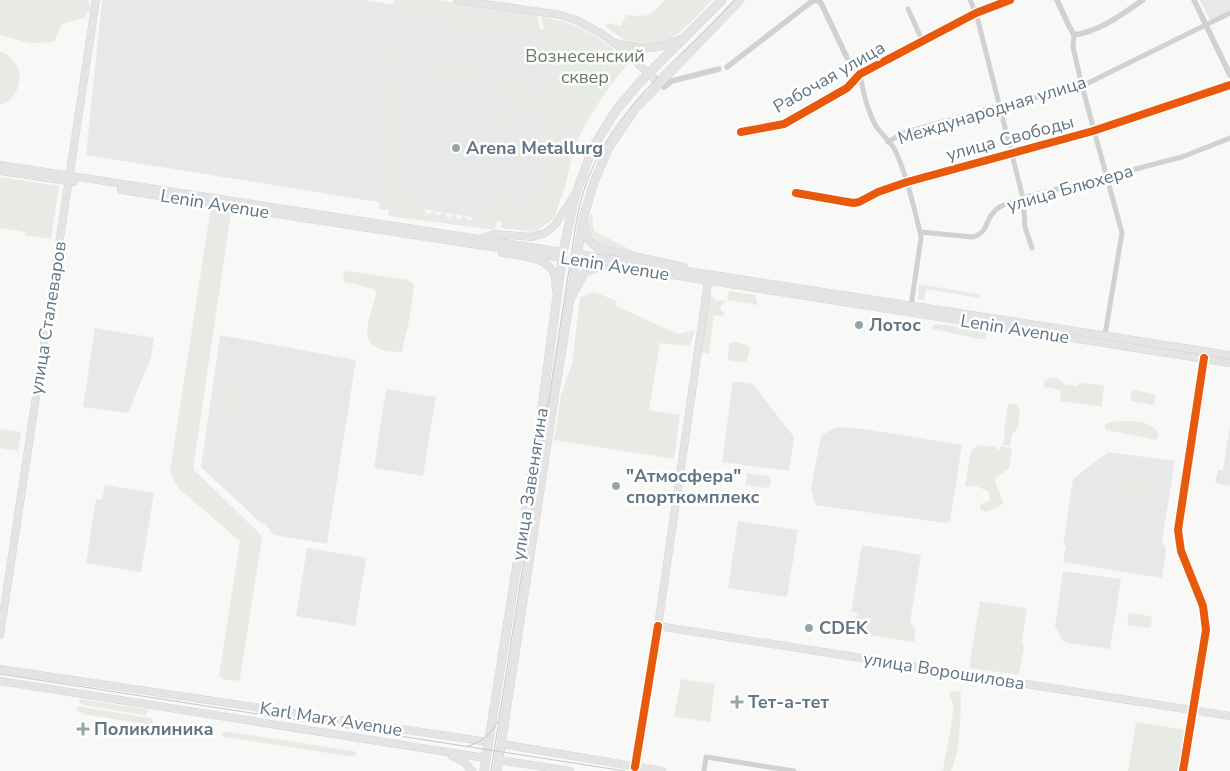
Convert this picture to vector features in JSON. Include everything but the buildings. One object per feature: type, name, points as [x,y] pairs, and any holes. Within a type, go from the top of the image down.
[{"type":"main road","name":"улица Сталеваров","points":[[0,636],[96,0]]},
{"type":"main road","points":[[457,0],[561,16],[578,22],[612,42],[659,83]]},
{"type":"main road","name":"улица Завенягина","points":[[484,771],[542,408],[562,255],[574,196],[586,164],[602,131],[627,97],[722,0]]},
{"type":"main road","name":"улица Завенягина","points":[[497,771],[583,219],[594,182],[609,147],[626,120],[659,83],[740,0]]},
{"type":"main road","points":[[612,42],[647,50],[664,47],[686,37]]},
{"type":"main road","name":"Lenin Avenue","points":[[0,165],[69,179]]},
{"type":"main road","name":"Lenin Avenue","points":[[0,171],[69,179],[562,255],[701,274],[709,278]]},
{"type":"main road","name":"улица Завенягина","points":[[479,242],[494,234],[532,237],[545,233],[556,225],[574,196]]},
{"type":"main road","points":[[583,219],[587,239],[597,248],[674,264],[701,274]]},
{"type":"main road","points":[[479,242],[501,253],[543,262],[553,271],[555,276],[556,299]]},
{"type":"main road","name":"Lenin Avenue","points":[[578,257],[615,265],[1205,355],[1230,355]]},
{"type":"main road","name":"улица Завенягина","points":[[570,302],[585,272],[601,266],[615,265]]},
{"type":"main road","points":[[658,626],[709,278]]},
{"type":"main road","name":"Lenin Avenue","points":[[910,309],[1105,335],[1205,355],[1230,363]]},
{"type":"main road","name":"улица Ворошилова","points":[[658,626],[1230,716]]},
{"type":"main road","name":"Karl Marx Avenue","points":[[0,669],[502,744],[662,771]]},
{"type":"main road","name":"Karl Marx Avenue","points":[[0,681],[570,771]]},
{"type":"main road","points":[[440,751],[459,759],[472,771]]},
{"type":"main road","points":[[535,771],[550,768]]},
{"type":"street","points":[[727,67],[811,2],[817,0],[821,3],[850,64],[860,74],[863,93],[869,111],[876,126],[894,149],[907,182],[921,238],[910,309]]},
{"type":"street","points":[[970,0],[976,13],[1000,106],[1010,153],[1023,198],[1025,226],[1032,248]]},
{"type":"street","name":"Рабочая улица","points":[[741,132],[784,124],[847,88],[860,74],[976,13],[1010,0]]},
{"type":"street","points":[[1058,0],[1074,34],[1073,47],[1082,86],[1122,233],[1105,335]]},
{"type":"street","points":[[1074,34],[1088,33],[1104,26],[1143,0]]},
{"type":"street","points":[[1194,0],[1230,75]]},
{"type":"street","points":[[908,10],[923,42]]},
{"type":"street","name":"Международная улица","points":[[888,142],[903,134],[1000,106],[1082,86],[1230,13]]},
{"type":"street","points":[[659,83],[664,87],[672,81],[717,69]]},
{"type":"street","name":"улица Свободы","points":[[796,193],[856,203],[907,182],[1093,131],[1230,86]]},
{"type":"street","name":"улица Блюхера","points":[[920,232],[973,237],[980,235],[985,230],[991,216],[1001,206],[1023,198],[1182,157],[1230,138]]},
{"type":"street","points":[[1184,771],[1206,630],[1206,619],[1203,606],[1181,551],[1178,530],[1205,355]]},
{"type":"street","points":[[635,767],[658,626]]},
{"type":"street","points":[[704,771],[706,757],[794,771]]},
{"type":"shaded area","points":[[102,0],[365,0],[562,32],[540,228],[86,155]]},
{"type":"shaded area","points":[[1200,0],[1230,0],[1230,10],[1210,20]]},
{"type":"shaded area","points":[[95,328],[154,338],[151,358],[128,413],[83,407]]},
{"type":"shaded area","points":[[220,335],[356,360],[327,544],[274,535],[265,524],[261,523],[201,467]]},
{"type":"shaded area","points":[[733,381],[753,384],[794,437],[789,471],[722,462]]},
{"type":"shaded area","points":[[386,389],[436,397],[423,476],[374,468]]},
{"type":"shaded area","points":[[1230,425],[1230,486],[1215,483],[1218,470],[1223,470]]},
{"type":"shaded area","points":[[837,427],[864,429],[962,445],[950,521],[945,523],[815,505],[811,489],[820,441],[822,435]]},
{"type":"shaded area","points":[[1108,452],[1175,461],[1162,541],[1166,549],[1162,578],[1063,562],[1066,546],[1063,545],[1073,479]]},
{"type":"shaded area","points":[[105,485],[154,493],[141,572],[86,563],[96,499],[102,500]]},
{"type":"shaded area","points":[[738,521],[798,530],[787,597],[728,588]]},
{"type":"shaded area","points":[[862,545],[921,555],[910,622],[851,612]]},
{"type":"shaded area","points":[[307,548],[366,558],[355,626],[296,616]]},
{"type":"shaded area","points":[[1063,571],[1121,579],[1110,649],[1063,641],[1055,626]]},
{"type":"green space","points":[[0,0],[88,0],[91,8],[84,18],[62,24],[54,42],[30,43],[0,35]]},
{"type":"green space","points":[[394,0],[440,0],[537,16],[540,30],[536,30],[535,37],[539,38],[537,49],[529,41],[531,30],[519,35],[426,23],[404,10],[407,27],[392,19]]},
{"type":"green space","points":[[665,0],[712,0],[680,32],[660,45],[650,48],[640,47],[631,43],[606,27],[607,23],[621,26],[626,15],[648,15],[656,10]]},
{"type":"green space","name":"Вознесенский cквер","points":[[542,17],[567,23],[589,33],[610,46],[629,63],[609,87],[586,123],[575,145],[565,187],[554,218],[536,232],[501,228],[503,214],[525,197],[533,198],[545,118],[535,116],[533,111],[538,83],[550,80],[554,53],[544,39]]},
{"type":"green space","points":[[393,42],[403,48],[403,56],[530,77],[533,86],[528,113],[525,115],[508,110],[486,82],[388,65],[385,61],[388,44]]},
{"type":"green space","points":[[0,51],[15,62],[20,78],[15,94],[0,105]]},
{"type":"green space","points":[[388,72],[397,73],[393,98],[396,104],[411,108],[400,175],[389,174],[383,169],[387,135],[381,100],[383,77]]},
{"type":"green space","points":[[492,115],[515,119],[514,136],[511,139],[500,138],[490,125]]},
{"type":"green space","points":[[522,119],[525,119],[527,122],[515,201],[499,212],[495,230],[388,216],[389,210],[378,209],[383,180],[388,178],[412,181],[415,186],[410,190],[428,215],[434,211],[438,216],[444,212],[448,218],[454,214],[458,220],[464,216],[469,221],[493,204],[484,190],[501,192],[509,187]]},
{"type":"green space","points":[[0,177],[59,186],[51,239],[25,235],[25,232],[0,228]]},
{"type":"green space","points":[[211,207],[230,210],[231,213],[193,469],[262,538],[240,678],[237,681],[222,679],[219,676],[240,541],[178,488],[170,471]]},
{"type":"green space","points":[[591,214],[594,217],[592,219],[594,231],[635,252],[599,247],[592,242],[587,224]]},
{"type":"green space","points":[[348,271],[408,280],[414,285],[410,316],[402,352],[376,348],[370,343],[368,327],[376,294],[375,289],[346,283],[343,280],[344,273]]},
{"type":"green space","points":[[919,284],[979,294],[979,298],[926,289],[924,300],[918,299]]},
{"type":"green space","points":[[729,291],[755,295],[758,305],[727,300]]},
{"type":"green space","points":[[594,292],[617,301],[616,306],[678,334],[695,330],[690,346],[660,343],[649,410],[680,415],[674,459],[554,440],[561,395],[572,364],[580,297]]},
{"type":"green space","points":[[710,294],[716,301],[726,301],[720,306],[724,313],[723,316],[714,315],[709,354],[701,352]]},
{"type":"green space","points":[[935,324],[973,330],[984,328],[987,334],[985,339],[979,339],[933,329],[932,327]]},
{"type":"green space","points":[[734,342],[748,345],[750,348],[747,361],[728,360],[729,343]]},
{"type":"green space","points":[[228,375],[237,378],[238,383],[233,421],[227,426],[221,426],[216,423],[214,418],[220,381]]},
{"type":"green space","points":[[1049,377],[1058,378],[1064,384],[1078,386],[1078,383],[1104,385],[1102,407],[1060,401],[1061,390],[1044,387],[1045,380],[1048,381]]},
{"type":"green space","points":[[1134,390],[1155,394],[1155,403],[1152,405],[1131,401],[1131,393]]},
{"type":"green space","points":[[1008,404],[1017,404],[1020,412],[1018,428],[1012,434],[1010,446],[1003,445]]},
{"type":"green space","points":[[1123,421],[1150,425],[1159,437],[1156,440],[1105,428],[1105,424]]},
{"type":"green space","points":[[0,429],[21,432],[18,451],[0,448]]},
{"type":"green space","points":[[978,445],[995,447],[999,450],[1001,446],[1010,448],[1012,451],[1009,469],[996,477],[995,481],[1003,502],[987,512],[980,510],[981,504],[990,501],[988,491],[975,486],[966,487],[965,485],[971,451]]},
{"type":"green space","points":[[1113,468],[1160,476],[1157,495],[1111,488]]},
{"type":"green space","points":[[747,473],[768,476],[771,479],[770,486],[766,488],[745,485]]},
{"type":"green space","points":[[980,601],[1027,608],[1022,640],[1024,648],[1019,675],[969,668]]},
{"type":"green space","points":[[859,612],[906,616],[916,630],[914,641],[851,632],[851,623]]},
{"type":"green space","points":[[1129,613],[1150,616],[1152,620],[1151,626],[1148,628],[1127,625]]},
{"type":"green space","points":[[681,679],[715,684],[710,722],[674,717]]},
{"type":"green space","points":[[960,692],[961,695],[957,753],[951,771],[940,771],[943,769],[952,718],[953,704],[949,693]]},
{"type":"green space","points":[[79,699],[148,710],[143,715],[83,705],[79,702]]},
{"type":"green space","points":[[78,706],[153,719],[151,725],[83,714],[76,709]]},
{"type":"green space","points":[[1136,722],[1186,730],[1179,771],[1128,771]]},
{"type":"green space","points":[[223,731],[354,751],[357,754],[354,757],[225,737],[222,735]]},
{"type":"tram line","points":[[491,771],[574,234],[583,193],[594,164],[609,137],[627,112],[647,88],[735,0]]},
{"type":"tram line","points":[[0,674],[625,771]]},
{"type":"tram line","points":[[468,746],[486,737],[493,730],[497,722]]},
{"type":"cycle path","points":[[741,132],[784,124],[847,88],[860,74],[976,13],[1010,0]]},
{"type":"cycle path","points":[[796,193],[853,203],[859,202],[878,192],[907,182],[1093,131],[1230,85]]},
{"type":"cycle path","points":[[1183,771],[1206,630],[1203,606],[1181,551],[1178,530],[1204,358]]},
{"type":"cycle path","points":[[635,767],[658,626]]},
{"type":"place","name":"Arena Metallurg","points":[[456,148]]},
{"type":"place","name":"Лотос","points":[[859,325]]},
{"type":"place","name":"\"Атмосфера\" спорткомплекс","points":[[616,486]]},
{"type":"place","name":"CDEK","points":[[809,628]]},
{"type":"place","name":"Тет-а-тет","points":[[737,702]]},
{"type":"place","name":"Поликлиника","points":[[83,729]]}]
